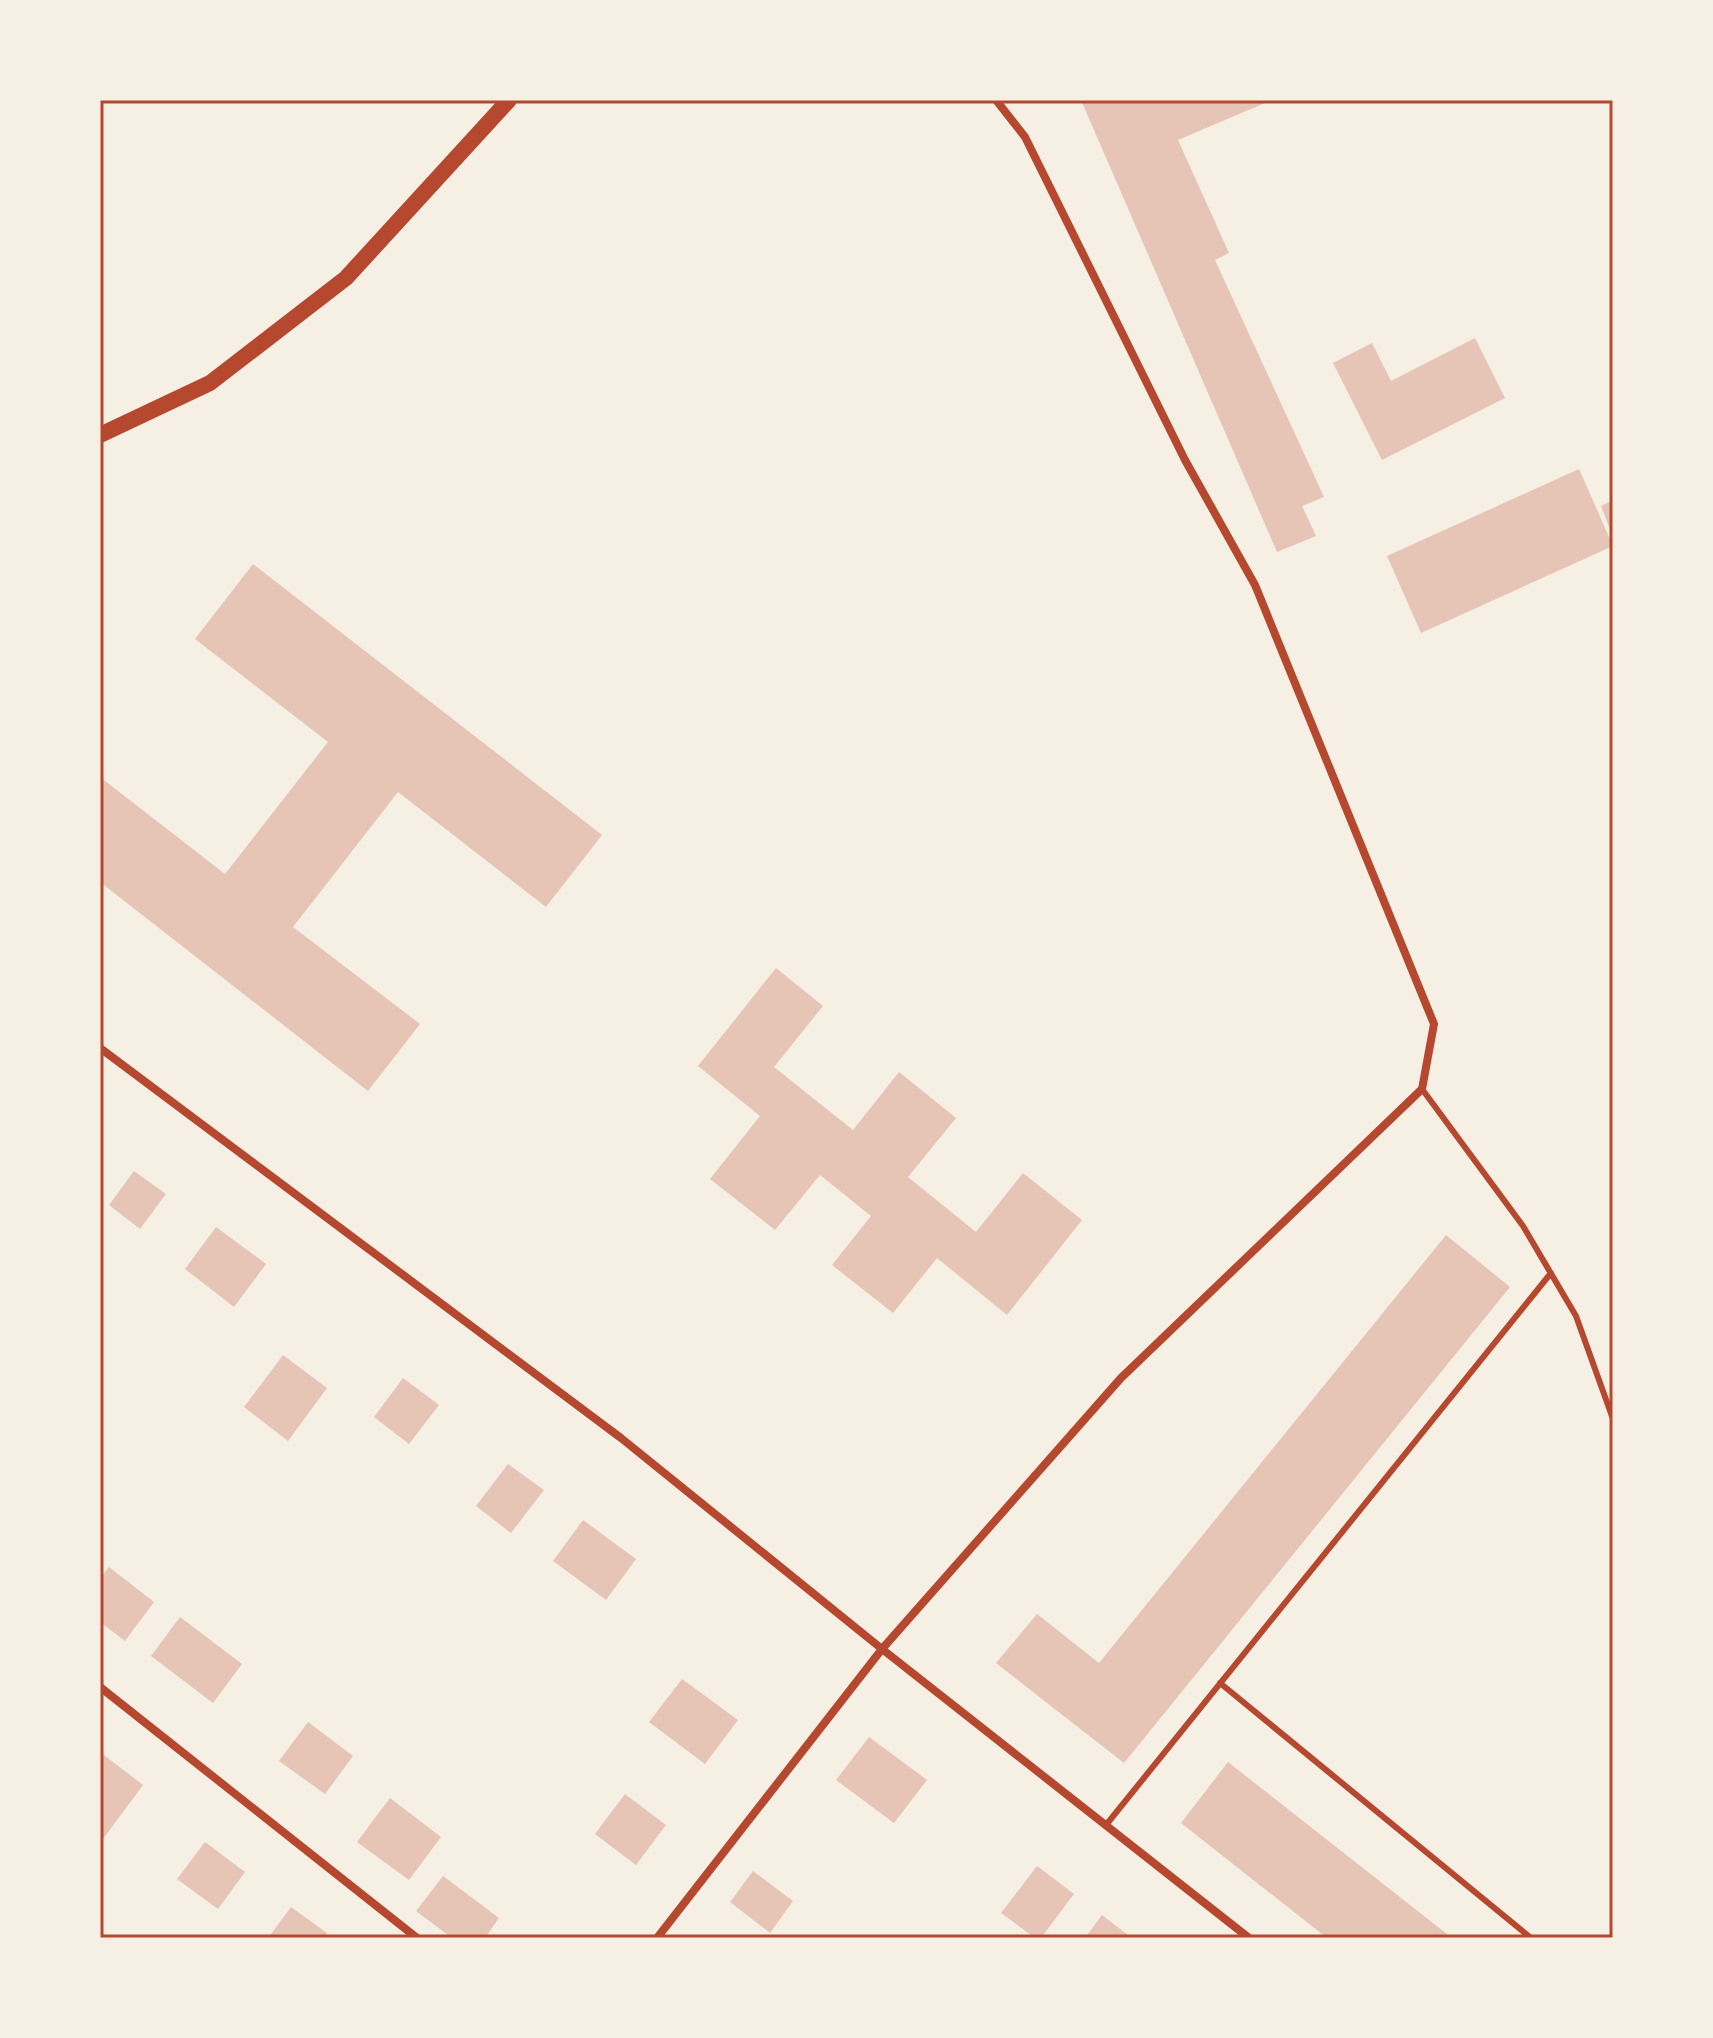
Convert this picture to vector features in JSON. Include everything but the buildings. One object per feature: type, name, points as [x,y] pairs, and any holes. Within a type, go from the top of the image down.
[{"type":"main road","points":[[100,435],[210,383],[346,278],[509,100]]},
{"type":"street","points":[[657,1938],[882,1649],[1121,1378],[1422,1089],[1434,1024],[1255,585],[1185,460],[1025,137],[996,100]]},
{"type":"street","points":[[100,1048],[621,1438],[882,1649],[1249,1938]]},
{"type":"street","points":[[100,1687],[417,1938]]},
{"type":"lane","points":[[1422,1089],[1523,1226],[1576,1316],[1613,1419]]},
{"type":"lane","points":[[1106,1825],[1551,1273]]},
{"type":"lane","points":[[1220,1683],[1531,1938]]}]
